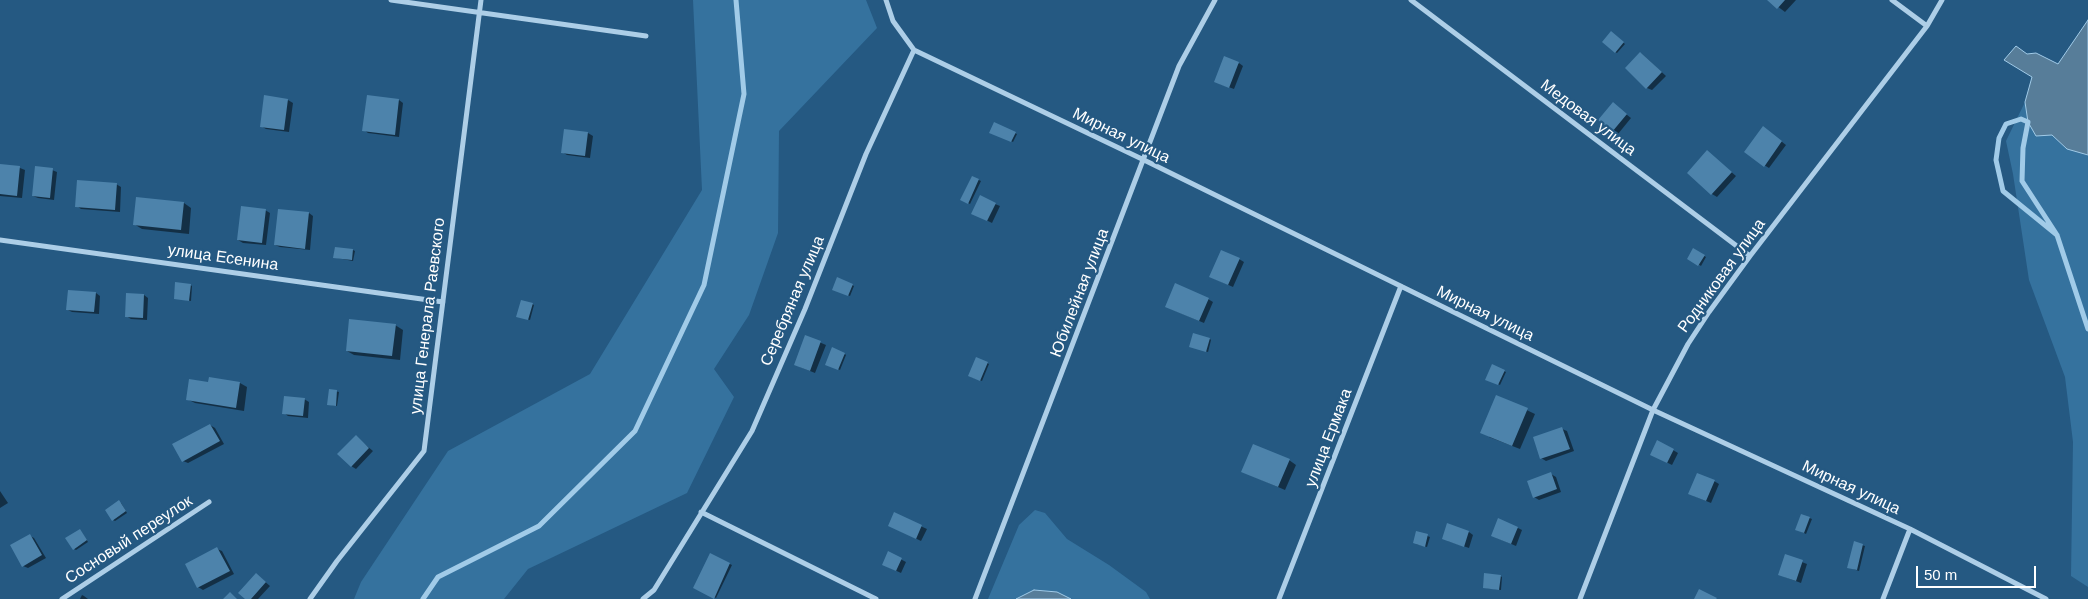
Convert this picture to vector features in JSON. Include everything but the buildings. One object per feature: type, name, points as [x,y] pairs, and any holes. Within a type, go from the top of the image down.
[{"type":"street","points":[[391,0],[646,36]]},
{"type":"street","name":"улица Генерала Раевского","points":[[310,599],[337,561],[424,451],[480,0]]},
{"type":"street","points":[[886,0],[893,21],[914,50]]},
{"type":"street","name":"Юбилейная улица","points":[[975,599],[1179,66],[1215,0]]},
{"type":"street","name":"Медовая улица","points":[[1411,0],[1750,256]]},
{"type":"street","points":[[1892,0],[1927,26]]},
{"type":"street","name":"Родниковая улица","points":[[1580,599],[1653,410],[1688,344],[1750,256],[1927,26],[1942,0]]},
{"type":"street","name":"Мирная улица","points":[[914,50],[1144,160],[1653,410],[1910,529],[2046,599]]},
{"type":"street","name":"Серебряная улица","points":[[643,599],[654,590],[752,431],[805,309],[866,154],[914,50]]},
{"type":"street","name":"улица Есенина","points":[[0,240],[443,302]]},
{"type":"street","name":"улица Ермака","points":[[1280,599],[1401,286]]},
{"type":"street","name":"Сосновый переулок","points":[[62,599],[209,502]]},
{"type":"street","points":[[701,512],[876,599]]},
{"type":"street","points":[[1883,599],[1910,529]]},
{"type":"shaded area","points":[[693,0],[866,0],[877,28],[779,131],[778,233],[749,315],[714,369],[734,397],[687,493],[528,569],[504,599],[354,599],[361,582],[448,451],[590,374],[702,190]]},
{"type":"shaded area","points":[[2088,20],[2088,155],[2067,149],[2052,135],[2036,136],[2028,122],[2025,102],[2032,77],[2004,60],[2016,46],[2027,54],[2036,53],[2058,64]]},
{"type":"shaded area","points":[[2025,102],[2028,122],[2052,135],[2067,149],[2088,155],[2088,587],[2071,576],[2073,442],[2065,377],[2029,280],[2013,174],[2006,141]]},
{"type":"shaded area","points":[[1035,510],[1045,513],[1067,539],[1109,565],[1146,592],[1150,599],[1071,599],[1057,592],[1034,590],[1016,599],[988,599],[1019,525]]},
{"type":"shaded area","points":[[1034,590],[1057,592],[1071,599],[1016,599]]},
{"type":"waterway","points":[[423,599],[438,577],[539,526],[635,431],[704,285],[744,94],[736,0]]},
{"type":"waterway","points":[[2057,235],[2003,191],[1996,160],[1999,138],[2006,124],[2021,119],[2028,122],[2023,148],[2022,181],[2057,235],[2088,329]]}]
